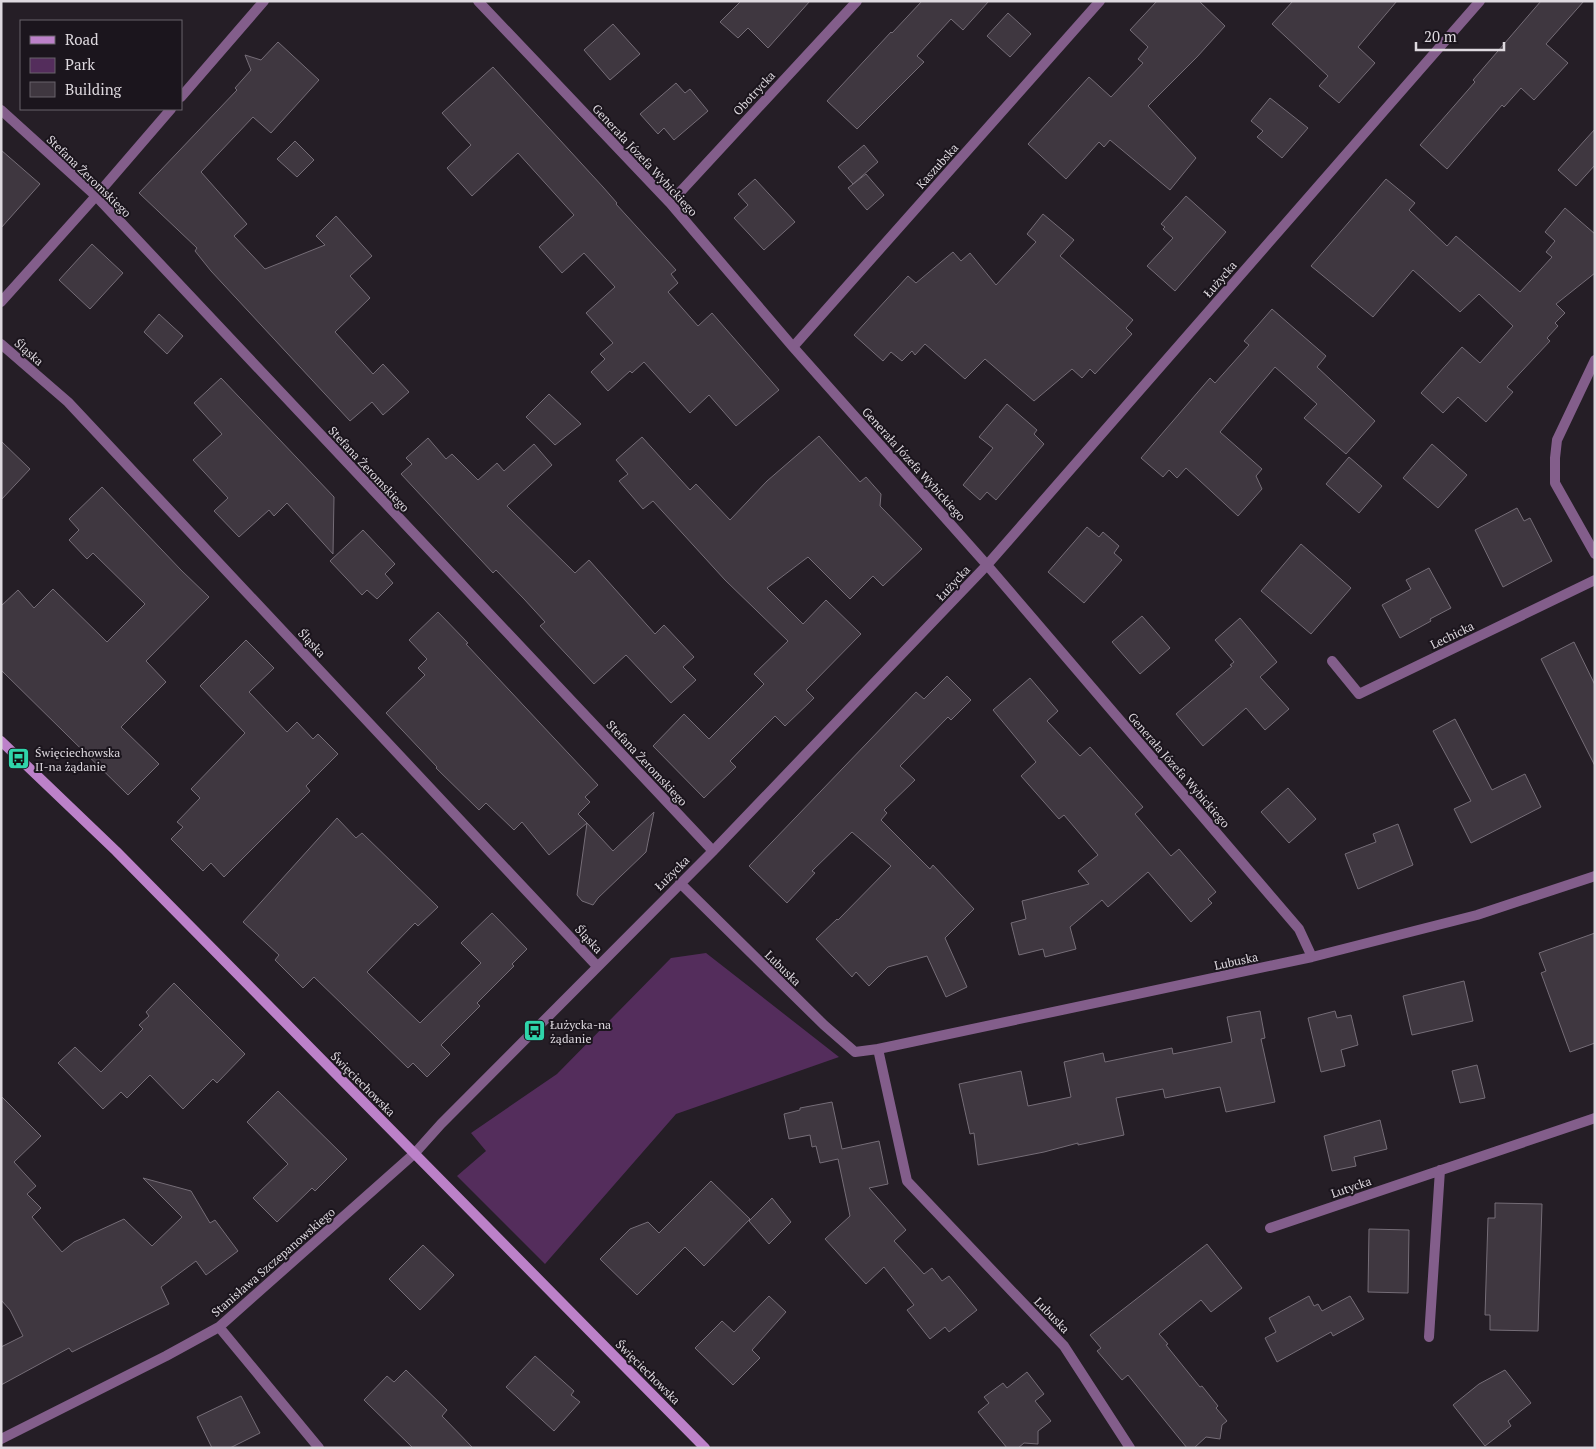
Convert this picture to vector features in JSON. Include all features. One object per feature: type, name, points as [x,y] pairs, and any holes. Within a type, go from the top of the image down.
[{"type":"street","points":[[182,96],[264,1]]},
{"type":"street","name":"Generała Józefa Wybickiego","points":[[478,1],[670,203],[793,347],[987,565],[1299,929],[1312,957]]},
{"type":"street","name":"Obotrycka","points":[[670,203],[857,1]]},
{"type":"street","name":"Kaszubska","points":[[793,347],[1100,1]]},
{"type":"street","name":"Łużycka","points":[[415,1153],[441,1124],[713,851],[987,565],[1480,1]]},
{"type":"street","name":"Stefana Żeromskiego","points":[[1,110],[96,196],[713,851]]},
{"type":"street","points":[[1,302],[170,110]]},
{"type":"street","name":"Śląska","points":[[1,344],[68,402],[597,966]]},
{"type":"street","points":[[1595,360],[1557,440],[1555,458],[1555,484],[1595,554]]},
{"type":"street","name":"Lechicka","points":[[1332,661],[1359,694],[1595,580]]},
{"type":"street","name":"Święciechowska","points":[[1,740],[116,851],[705,1448]]},
{"type":"street","name":"Lubuska","points":[[680,883],[824,1025],[855,1052],[878,1049],[1312,957],[1477,915],[1595,876]]},
{"type":"street","name":"Lubuska","points":[[878,1049],[907,1182],[1064,1346],[1130,1448]]},
{"type":"street","name":"Lutycka","points":[[1270,1228],[1595,1118]]},
{"type":"street","name":"Stanisława Szczepanowskiego","points":[[1,1439],[166,1356],[219,1327],[415,1153]]},
{"type":"street","points":[[1429,1337],[1440,1170]]},
{"type":"street","points":[[219,1327],[319,1448]]},
{"type":"green space","points":[[706,953],[839,1057],[676,1114],[545,1264],[457,1176],[486,1151],[471,1133],[557,1074],[671,958]]},
{"type":"building","points":[[741,1],[810,1],[768,48],[748,28],[738,38],[720,22]]},
{"type":"building","points":[[922,1],[989,1],[963,30],[951,19],[917,56],[924,62],[857,129],[827,101]]},
{"type":"building","points":[[1157,1],[1199,1],[1225,26],[1148,106],[1196,158],[1170,190],[1110,140],[1104,147],[1099,142],[1066,179],[1028,144],[1089,77],[1111,97],[1143,63],[1138,59],[1148,47],[1130,30]]},
{"type":"building","points":[[1293,1],[1397,1],[1358,47],[1375,63],[1339,103],[1319,86],[1328,76],[1272,24]]},
{"type":"building","points":[[1541,1],[1584,1],[1546,44],[1568,63],[1534,100],[1521,88],[1504,107],[1502,105],[1447,169],[1420,145],[1475,82],[1473,80]]},
{"type":"building","points":[[1008,13],[1031,34],[1010,57],[987,36]]},
{"type":"building","points":[[613,24],[640,54],[610,80],[584,50]]},
{"type":"building","points":[[278,42],[319,80],[271,133],[253,117],[201,172],[247,224],[234,236],[265,269],[325,245],[316,236],[336,216],[372,256],[350,276],[370,298],[335,332],[373,374],[383,364],[409,392],[383,415],[372,402],[350,421],[211,271],[195,251],[197,248],[139,193],[237,90],[235,88],[251,70],[245,55],[261,60]]},
{"type":"building","points":[[493,67],[676,270],[671,274],[678,283],[668,292],[698,326],[712,313],[779,390],[736,426],[709,395],[690,413],[644,362],[632,373],[630,371],[608,391],[591,372],[605,359],[600,354],[613,343],[586,313],[615,287],[584,253],[562,273],[539,247],[574,215],[518,153],[472,196],[447,168],[471,145],[442,113]]},
{"type":"building","points":[[676,83],[685,93],[690,89],[708,111],[674,140],[664,128],[658,134],[640,114]]},
{"type":"building","points":[[1270,98],[1308,128],[1282,158],[1257,137],[1263,131],[1251,121]]},
{"type":"building","points":[[1595,129],[1595,165],[1576,186],[1558,170]]},
{"type":"building","points":[[295,141],[314,160],[297,177],[277,159]]},
{"type":"building","points":[[864,145],[878,162],[853,184],[838,167]]},
{"type":"building","points":[[1,150],[40,184],[1,228]]},
{"type":"building","points":[[866,174],[884,195],[867,210],[848,188]]},
{"type":"building","points":[[755,179],[795,222],[764,250],[734,218],[748,205],[738,194]]},
{"type":"building","points":[[1386,179],[1415,203],[1409,210],[1447,246],[1456,236],[1520,292],[1552,257],[1546,252],[1555,241],[1545,232],[1565,208],[1595,234],[1595,273],[1556,304],[1565,313],[1555,323],[1558,326],[1547,338],[1550,341],[1507,387],[1513,392],[1486,422],[1458,397],[1443,413],[1421,393],[1462,347],[1480,363],[1513,326],[1479,294],[1460,312],[1413,270],[1373,317],[1311,266]]},
{"type":"building","points":[[1186,196],[1226,232],[1175,291],[1147,266],[1173,238],[1163,229],[1165,227],[1161,224]]},
{"type":"building","points":[[1043,214],[1074,240],[1060,256],[1133,320],[1126,328],[1132,334],[1095,374],[1090,369],[1082,378],[1072,369],[1034,401],[985,359],[965,379],[925,344],[915,355],[912,351],[902,361],[891,352],[883,361],[854,335],[908,276],[916,283],[953,252],[961,261],[970,253],[996,285],[1036,242],[1027,234]]},
{"type":"building","points":[[92,244],[123,273],[90,309],[59,280]]},
{"type":"building","points":[[1272,309],[1326,356],[1317,367],[1375,421],[1346,454],[1304,418],[1317,404],[1275,367],[1220,432],[1262,469],[1256,476],[1262,489],[1238,516],[1186,468],[1177,478],[1169,470],[1163,477],[1141,458],[1210,378],[1215,383],[1249,345],[1244,341]]},
{"type":"building","points":[[159,314],[183,336],[167,354],[144,332]]},
{"type":"building","points":[[221,378],[334,497],[333,554],[287,503],[274,516],[269,510],[239,537],[214,511],[228,498],[193,460],[222,434],[194,403]]},
{"type":"building","points":[[549,394],[581,424],[555,445],[526,417]]},
{"type":"building","points":[[1007,404],[1037,430],[1034,434],[1044,444],[996,500],[987,492],[980,500],[963,485],[993,448],[979,437]]},
{"type":"building","points":[[819,436],[860,482],[866,477],[881,494],[880,506],[922,549],[883,586],[873,576],[850,599],[808,557],[767,588],[803,624],[826,600],[861,634],[806,690],[814,698],[785,726],[775,716],[730,761],[736,767],[704,798],[653,746],[684,714],[709,739],[764,684],[754,674],[788,641],[725,580],[653,501],[643,509],[619,481],[628,474],[616,460],[642,437],[690,490],[696,484],[730,520],[767,481]]},
{"type":"building","points":[[428,438],[446,459],[452,454],[478,480],[497,463],[504,471],[534,444],[552,465],[507,506],[575,573],[589,560],[655,634],[664,625],[694,657],[683,667],[696,680],[671,703],[626,655],[594,684],[540,626],[545,622],[524,599],[496,570],[493,573],[401,474],[412,464],[406,458]]},
{"type":"building","points":[[1,441],[30,469],[1,500]]},
{"type":"building","points":[[1432,444],[1467,475],[1438,508],[1403,478]]},
{"type":"building","points":[[1349,457],[1382,486],[1359,513],[1326,484]]},
{"type":"building","points":[[102,487],[209,597],[146,661],[166,682],[121,727],[159,764],[128,795],[1,670],[1,606],[18,590],[34,608],[53,589],[107,642],[145,604],[93,553],[87,559],[69,540],[79,530],[69,519]]},
{"type":"building","points":[[1517,508],[1524,521],[1530,518],[1552,561],[1503,587],[1475,530]]},
{"type":"building","points":[[1087,527],[1099,537],[1103,532],[1119,546],[1114,553],[1122,560],[1084,603],[1048,572]]},
{"type":"building","points":[[363,530],[395,564],[385,574],[393,583],[377,599],[367,590],[362,595],[330,561]]},
{"type":"building","points":[[1301,544],[1351,588],[1311,634],[1261,591]]},
{"type":"building","points":[[1429,568],[1451,608],[1400,638],[1382,605],[1411,589],[1406,580]]},
{"type":"building","points":[[438,612],[598,785],[585,797],[590,802],[578,814],[587,823],[549,855],[522,822],[514,830],[486,803],[479,810],[436,768],[386,713],[425,675],[418,668],[427,659],[409,640]]},
{"type":"building","points":[[1142,616],[1170,648],[1140,674],[1112,642]]},
{"type":"building","points":[[1240,618],[1277,662],[1260,677],[1289,709],[1265,730],[1246,708],[1203,746],[1176,714],[1232,666],[1230,665],[1234,662],[1215,640]]},
{"type":"building","points":[[246,640],[274,668],[249,692],[287,732],[297,722],[313,739],[318,734],[338,754],[306,786],[310,791],[224,877],[211,863],[203,871],[171,839],[183,827],[177,822],[200,798],[191,789],[245,733],[200,686]]},
{"type":"building","points":[[1574,642],[1595,685],[1595,766],[1541,659]]},
{"type":"building","points":[[947,676],[971,700],[951,720],[948,717],[900,766],[915,780],[884,810],[887,813],[881,820],[930,869],[933,865],[974,909],[945,938],[967,987],[946,997],[927,956],[888,967],[869,986],[856,972],[852,977],[816,939],[838,920],[891,866],[852,832],[812,871],[815,873],[787,903],[749,866],[916,692],[924,699]]},
{"type":"building","points":[[1030,678],[1058,711],[1047,721],[1080,756],[1090,747],[1143,807],[1135,814],[1171,856],[1179,849],[1216,892],[1208,899],[1212,903],[1191,922],[1148,872],[1108,907],[1102,900],[1070,927],[1076,949],[1045,957],[1043,949],[1019,955],[1011,923],[1026,919],[1022,901],[1089,884],[1078,871],[1098,855],[1064,815],[1059,819],[1021,776],[1036,762],[993,710]]},
{"type":"building","points":[[1455,719],[1492,790],[1525,774],[1541,807],[1471,843],[1454,809],[1471,801],[1433,731]]},
{"type":"building","points":[[1288,788],[1316,819],[1289,843],[1261,812]]},
{"type":"building","points":[[654,812],[646,852],[593,905],[582,901],[577,895],[587,823],[613,851]]},
{"type":"building","points":[[337,818],[356,838],[362,833],[438,907],[418,926],[415,923],[367,972],[420,1023],[481,963],[461,943],[492,913],[527,949],[512,964],[514,966],[477,1003],[480,1006],[441,1045],[450,1054],[427,1077],[413,1063],[408,1068],[314,977],[303,988],[275,960],[279,955],[243,922]]},
{"type":"building","points":[[1398,824],[1413,865],[1358,889],[1345,854],[1376,842],[1373,834]]},
{"type":"building","points":[[1595,933],[1595,1043],[1570,1052],[1541,973],[1546,971],[1539,953]]},
{"type":"building","points":[[1464,981],[1473,1021],[1412,1035],[1403,996]]},
{"type":"building","points":[[174,983],[245,1054],[217,1083],[213,1079],[183,1109],[150,1075],[127,1098],[121,1092],[103,1109],[58,1063],[75,1047],[101,1072],[143,1029],[139,1025],[149,1016],[146,1012]]},
{"type":"building","points":[[1260,1011],[1265,1038],[1261,1039],[1275,1102],[1226,1112],[1220,1087],[1165,1098],[1163,1089],[1116,1098],[1124,1135],[978,1165],[974,1133],[970,1134],[959,1084],[1021,1071],[1028,1106],[1071,1097],[1064,1062],[1103,1053],[1105,1062],[1172,1048],[1173,1054],[1232,1042],[1227,1017]]},
{"type":"building","points":[[1335,1011],[1337,1018],[1351,1015],[1358,1045],[1341,1050],[1345,1066],[1321,1072],[1308,1018]]},
{"type":"building","points":[[1477,1065],[1485,1098],[1460,1103],[1452,1071]]},
{"type":"building","points":[[278,1091],[347,1159],[315,1191],[312,1188],[277,1222],[253,1198],[288,1164],[247,1122]]},
{"type":"building","points":[[1,1096],[41,1136],[14,1162],[36,1186],[27,1194],[41,1208],[32,1217],[62,1252],[74,1242],[124,1219],[152,1246],[182,1217],[143,1178],[191,1191],[210,1223],[215,1220],[238,1251],[206,1275],[196,1261],[161,1287],[169,1304],[72,1352],[69,1348],[1,1385],[1,1347],[23,1336],[10,1310],[1,1300]]},
{"type":"building","points":[[832,1102],[842,1149],[879,1141],[888,1184],[869,1188],[906,1230],[894,1241],[924,1274],[932,1268],[942,1281],[949,1276],[977,1310],[949,1332],[945,1327],[930,1339],[907,1310],[914,1305],[884,1267],[866,1284],[825,1239],[850,1216],[838,1159],[820,1163],[816,1146],[812,1147],[810,1135],[789,1139],[784,1114],[800,1110],[800,1108]]},
{"type":"building","points":[[1380,1120],[1387,1149],[1354,1157],[1356,1166],[1332,1171],[1324,1136]]},
{"type":"building","points":[[711,1181],[750,1219],[704,1266],[685,1247],[637,1295],[600,1259],[630,1229],[648,1222],[659,1233]]},
{"type":"building","points":[[772,1198],[791,1222],[769,1244],[749,1221]]},
{"type":"building","points":[[1495,1203],[1542,1204],[1538,1331],[1490,1330],[1490,1315],[1485,1315],[1488,1218],[1495,1218]]},
{"type":"building","points":[[1369,1229],[1409,1230],[1408,1293],[1368,1292]]},
{"type":"building","points":[[1207,1244],[1242,1288],[1211,1312],[1201,1300],[1159,1334],[1200,1387],[1202,1386],[1218,1406],[1216,1408],[1227,1421],[1222,1425],[1220,1439],[1206,1437],[1194,1448],[1187,1448],[1128,1375],[1122,1380],[1097,1351],[1101,1348],[1090,1335]]},
{"type":"building","points":[[423,1245],[454,1275],[420,1310],[389,1279]]},
{"type":"building","points":[[769,1296],[786,1312],[752,1350],[760,1358],[733,1385],[695,1348],[722,1321],[734,1332]]},
{"type":"building","points":[[1309,1296],[1314,1306],[1318,1304],[1322,1311],[1350,1296],[1364,1319],[1333,1336],[1331,1332],[1277,1362],[1265,1338],[1276,1332],[1269,1318]]},
{"type":"building","points":[[535,1356],[574,1391],[571,1395],[580,1402],[554,1431],[506,1387]]},
{"type":"building","points":[[406,1370],[447,1410],[442,1416],[473,1448],[413,1448],[364,1400],[387,1376],[394,1382]]},
{"type":"building","points":[[1505,1370],[1531,1403],[1508,1421],[1511,1426],[1485,1446],[1453,1405],[1479,1384]]},
{"type":"building","points":[[1027,1372],[1044,1394],[1035,1401],[1051,1421],[1038,1431],[1038,1444],[1024,1443],[1018,1448],[1007,1448],[978,1412],[989,1403],[984,1397],[1003,1383],[1007,1388]]},
{"type":"building","points":[[241,1396],[260,1433],[230,1448],[212,1448],[197,1417]]},
{"type":"place","name":"Święciechowska II-na żądanie","points":[[19,759]]},
{"type":"place","name":"Łużycka-na żądanie","points":[[534,1031]]}]
